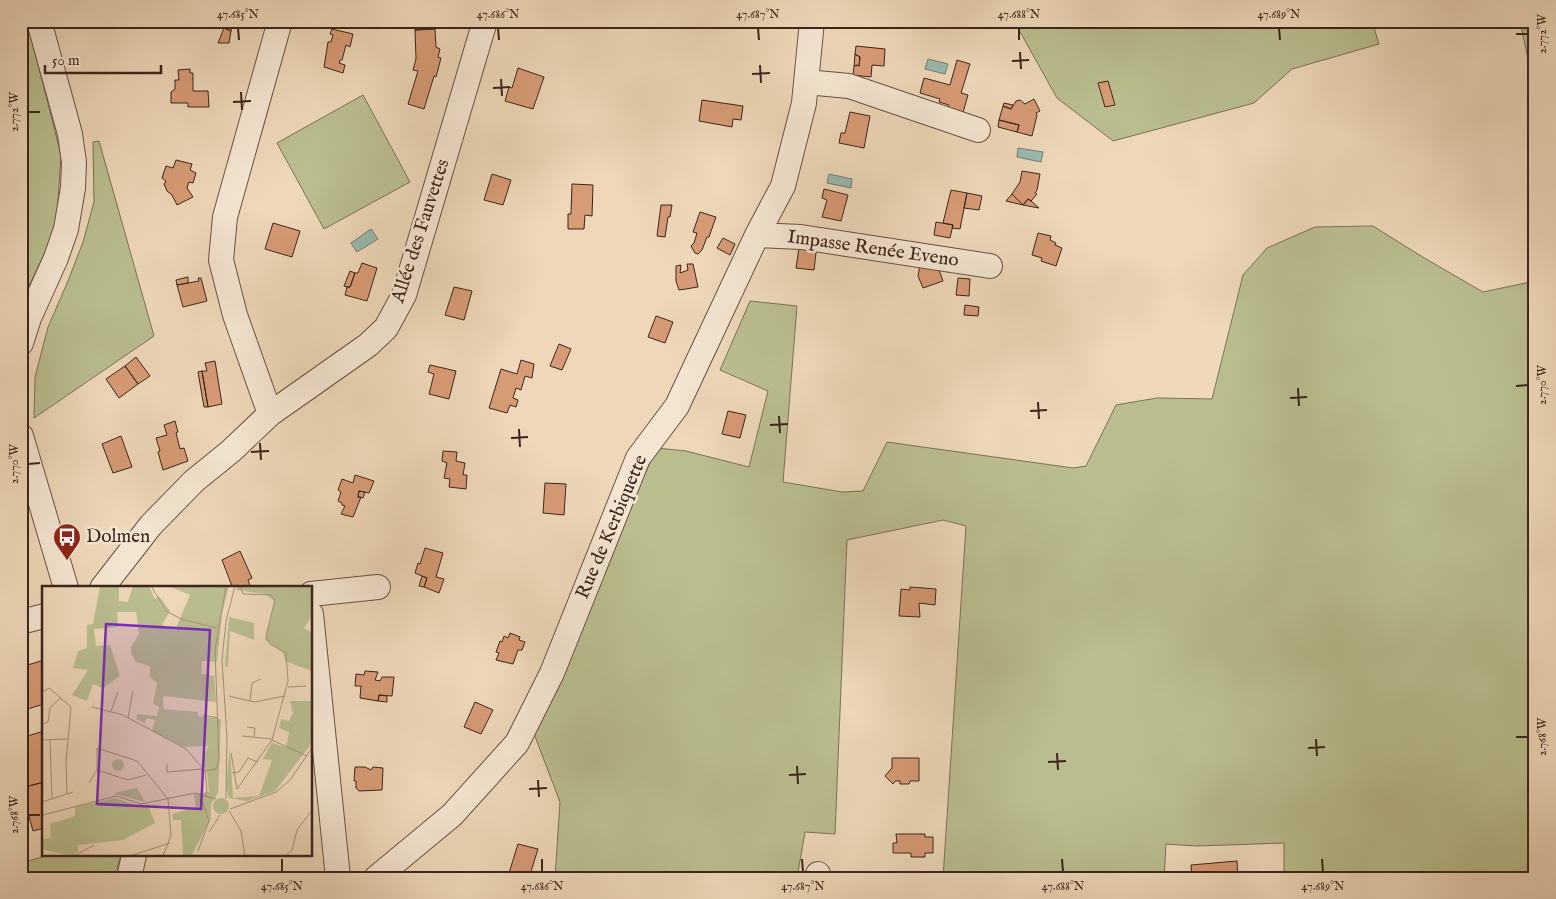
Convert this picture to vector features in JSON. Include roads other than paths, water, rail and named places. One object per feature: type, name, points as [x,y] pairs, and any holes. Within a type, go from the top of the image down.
[{"type":"street","points":[[21,343],[29,318],[56,258],[66,229],[73,188],[74,162],[70,134],[39,21]]},
{"type":"street","points":[[270,414],[235,315],[221,260],[226,217],[280,21]]},
{"type":"street","name":"Allée des Fauvettes","points":[[104,586],[150,525],[194,481],[231,451],[270,414],[368,345],[386,328],[404,295],[485,21]]},
{"type":"street","name":"Rue de Kerbiquette","points":[[376,878],[452,815],[517,743],[552,673],[638,458],[677,406],[757,234],[783,186],[804,103],[812,21]]},
{"type":"street","points":[[806,82],[849,86],[978,130]]},
{"type":"street","name":"Impasse Renée Eveno","points":[[757,234],[801,237],[990,266]]},
{"type":"street","points":[[21,436],[65,586]]},
{"type":"street","points":[[312,594],[378,587]]},
{"type":"street","points":[[21,622],[42,617]]},
{"type":"street","points":[[312,624],[338,878]]},
{"type":"street","points":[[129,878],[134,856]]},
{"type":"water","points":[[928,59],[948,64],[945,74],[925,69]]},
{"type":"water","points":[[1018,148],[1043,152],[1041,162],[1017,157]]},
{"type":"water","points":[[829,174],[852,179],[851,188],[827,183]]},
{"type":"water","points":[[371,229],[378,239],[357,252],[351,243]]},
{"type":"place","name":"Dolmen","points":[[67,561]]}]
